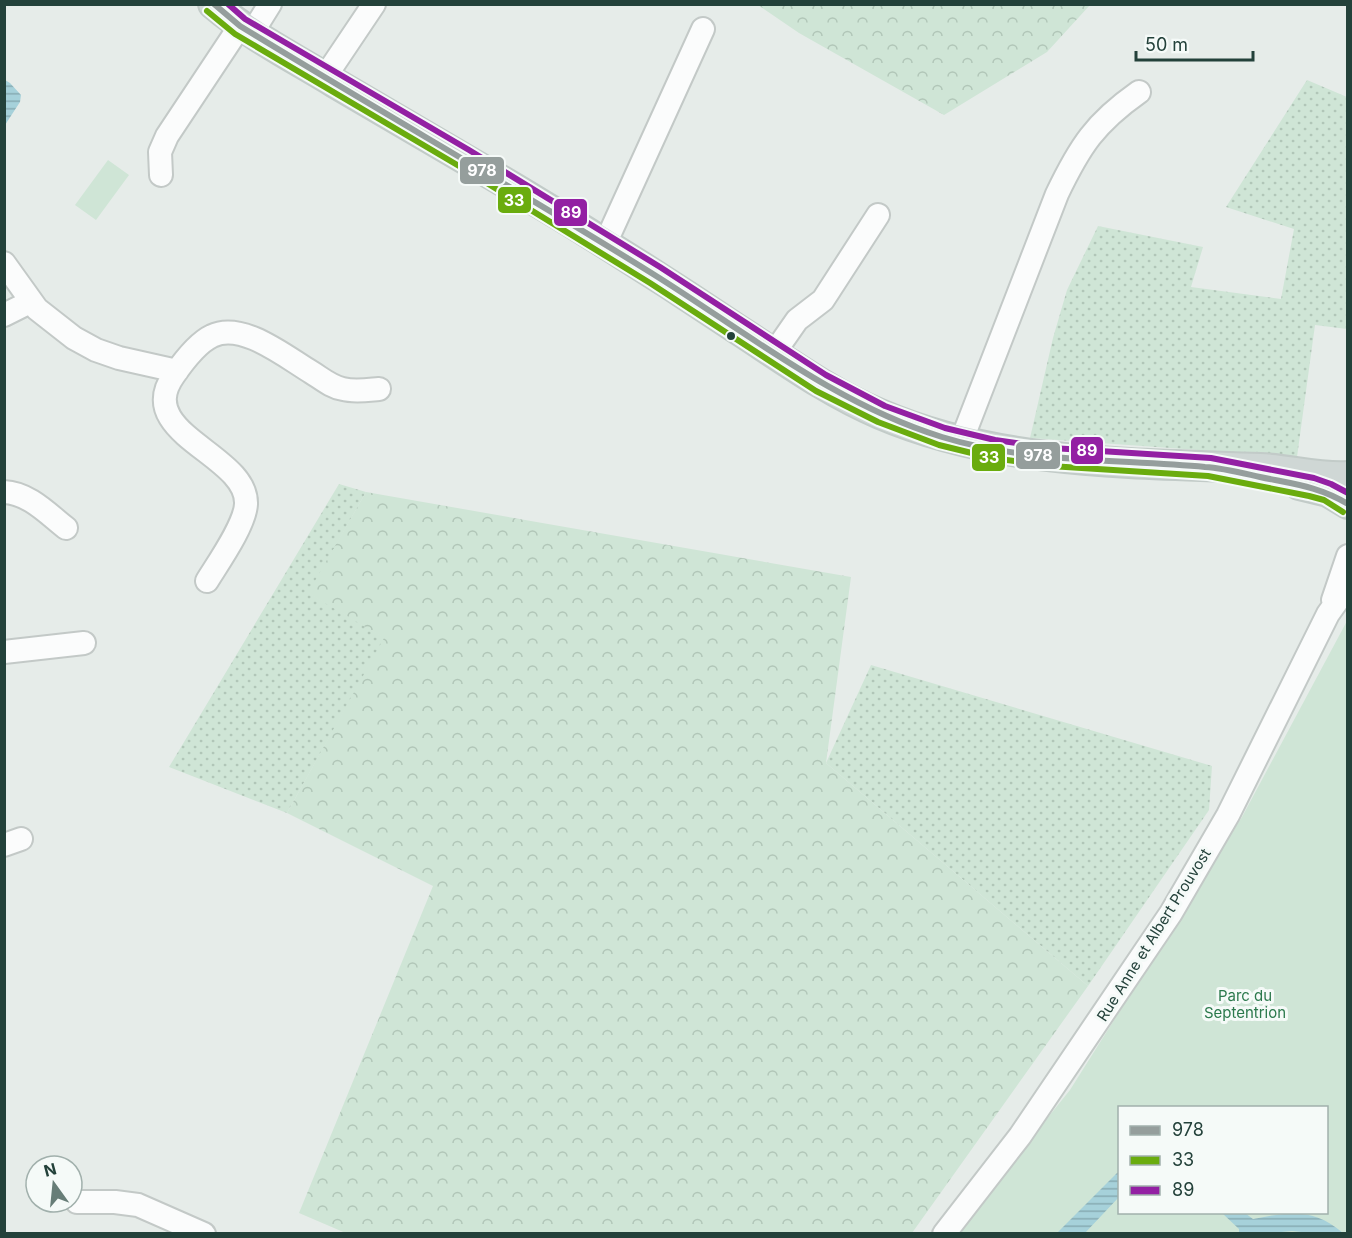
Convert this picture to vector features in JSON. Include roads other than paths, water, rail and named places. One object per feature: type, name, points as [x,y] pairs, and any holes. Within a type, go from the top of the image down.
[{"type":"main road","points":[[213,4],[246,29],[474,164],[605,244],[821,383],[865,407],[922,430],[961,442],[1006,451],[1051,457],[1270,469],[1347,476]]},
{"type":"main road","points":[[1209,467],[1311,487],[1328,492],[1347,504]]},
{"type":"main road","points":[[1347,492],[1347,497]]},
{"type":"street","points":[[160,176],[159,159],[162,144],[246,29],[270,4]]},
{"type":"street","points":[[325,77],[374,4]]},
{"type":"street","points":[[605,244],[703,29]]},
{"type":"street","points":[[961,442],[1057,194],[1073,159],[1092,132],[1113,111],[1139,92]]},
{"type":"street","points":[[774,353],[797,320],[823,300],[878,215]]},
{"type":"street","points":[[4,263],[30,302],[54,324],[96,350],[119,358],[177,371]]},
{"type":"street","points":[[4,315],[30,302]]},
{"type":"street","points":[[207,581],[241,521],[245,498],[236,477],[183,433],[167,410],[166,395],[171,379],[199,346],[213,336],[235,333],[261,342],[335,387],[349,391],[379,389]]},
{"type":"street","points":[[4,492],[19,494],[30,500],[66,528]]},
{"type":"street","name":"Rue Anne et Albert Prouvost","points":[[1329,614],[1347,556]]},
{"type":"street","name":"Rue Anne et Albert Prouvost","points":[[944,1233],[1020,1136],[1171,913],[1228,815],[1329,614],[1347,586]]},
{"type":"street","points":[[4,652],[84,643]]},
{"type":"street","points":[[84,1203],[115,1202],[138,1205],[204,1233]]},
{"type":"water","points":[[5,80],[21,95],[20,102],[5,125]]},
{"type":"water","points":[[1118,1172],[1118,1198],[1085,1233],[1057,1233]]},
{"type":"water","points":[[1223,1214],[1246,1214],[1253,1219],[1284,1214],[1311,1215],[1343,1233],[1292,1231],[1239,1233],[1239,1229]]},
{"type":"park label","name":"Parc du Septentrion","points":[[1245,1004]]}]
